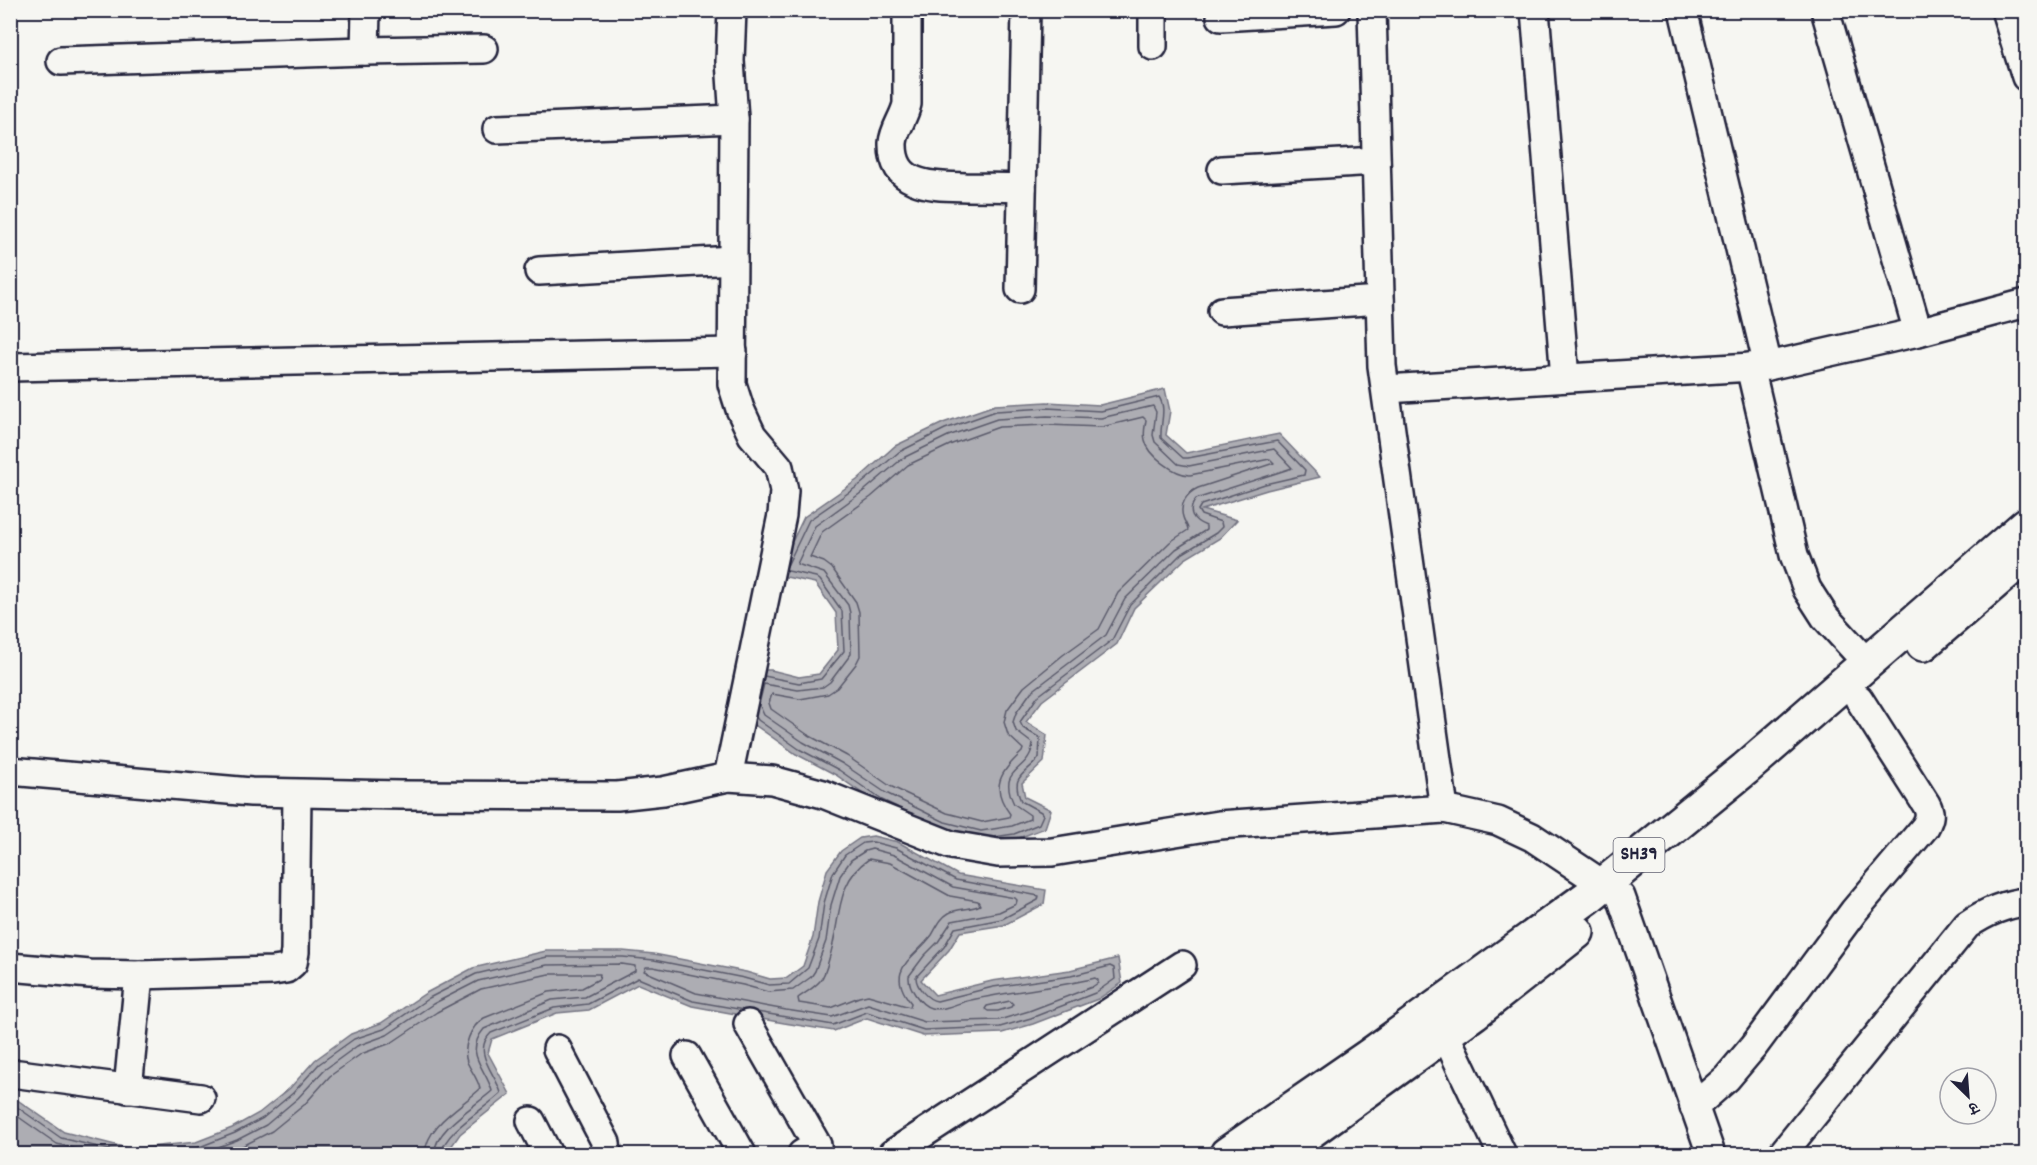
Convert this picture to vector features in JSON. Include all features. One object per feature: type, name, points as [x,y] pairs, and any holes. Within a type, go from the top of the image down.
[{"type":"main road","name":"SH39","points":[[1279,1155],[1444,1034],[1612,891],[1745,769],[2026,525]]},
{"type":"main road","name":"SH39","points":[[1227,1155],[1612,891],[1859,699],[2026,555]]},
{"type":"street","points":[[364,51],[366,10]]},
{"type":"street","points":[[728,777],[782,515],[784,491],[779,467],[752,435],[732,384],[734,119],[730,61],[732,10]]},
{"type":"street","points":[[1020,289],[1026,10]]},
{"type":"street","points":[[1153,10],[1153,46]]},
{"type":"street","points":[[1221,17],[1336,10]]},
{"type":"street","points":[[1372,10],[1382,366],[1444,809]]},
{"type":"street","points":[[1535,10],[1565,378]]},
{"type":"street","points":[[1683,10],[1759,366],[1794,555],[1807,589],[1825,617],[1867,663]]},
{"type":"street","points":[[1825,10],[1918,332]]},
{"type":"street","points":[[2005,10],[2026,77]]},
{"type":"street","points":[[907,15],[907,104],[893,141],[894,157],[900,169],[907,176],[927,186],[1022,188]]},
{"type":"street","points":[[61,61],[484,49]]},
{"type":"street","points":[[497,129],[734,119]]},
{"type":"street","points":[[1222,170],[1376,161]]},
{"type":"street","points":[[539,271],[734,260]]},
{"type":"street","points":[[1222,311],[1380,300]]},
{"type":"street","points":[[1386,389],[1759,366],[1918,332],[2026,303]]},
{"type":"street","points":[[10,367],[733,352]]},
{"type":"street","points":[[1694,1107],[1727,1078],[1754,1046],[1854,911],[1929,820],[1930,812],[1926,804],[1859,699]]},
{"type":"street","points":[[10,771],[297,794],[617,796],[663,791],[728,777],[772,780],[824,794],[951,845],[998,853],[1052,852],[1219,825],[1444,809],[1498,821],[1532,837],[1612,891],[1710,1155]]},
{"type":"street","points":[[10,967],[90,974],[139,975],[285,969],[293,963],[295,952],[297,794]]},
{"type":"street","points":[[1782,1155],[1967,925],[1991,910],[2012,903],[2026,902]]},
{"type":"street","points":[[892,1155],[1182,965]]},
{"type":"street","points":[[128,1089],[139,975]]},
{"type":"street","points":[[748,1024],[814,1151]]},
{"type":"street","points":[[1444,1034],[1502,1155]]},
{"type":"street","points":[[557,1049],[606,1143],[607,1155]]},
{"type":"street","points":[[687,1056],[742,1155]]},
{"type":"street","points":[[19,1074],[201,1098]]},
{"type":"street","points":[[531,1121],[548,1155]]},
{"type":"water","points":[[1165,389],[1170,411],[1166,435],[1186,453],[1279,434],[1320,477],[1202,510],[1237,520],[1220,538],[1185,559],[1134,608],[1117,644],[1042,701],[1026,722],[1047,735],[1044,762],[1022,783],[1025,797],[1051,810],[1045,828],[1016,839],[981,845],[879,805],[836,775],[796,754],[752,723],[752,670],[771,670],[799,677],[819,674],[838,650],[836,613],[815,583],[776,575],[804,517],[857,480],[895,446],[943,423],[995,405],[1047,402],[1100,405]]},
{"type":"water","points":[[873,836],[898,842],[958,875],[1046,890],[1044,904],[1004,925],[960,932],[949,950],[921,980],[935,995],[992,981],[1070,970],[1118,958],[1122,983],[1098,999],[1033,1024],[1002,1033],[923,1036],[867,1018],[834,1031],[784,1023],[692,1006],[638,984],[589,1010],[557,1013],[492,1039],[488,1053],[510,1094],[460,1134],[446,1154],[11,1154],[10,1095],[64,1132],[131,1149],[196,1142],[232,1128],[259,1113],[290,1088],[315,1060],[351,1034],[381,1023],[426,993],[473,968],[546,951],[623,951],[654,954],[770,979],[787,978],[803,966],[813,937],[818,902],[827,870],[841,851],[860,838]]}]
